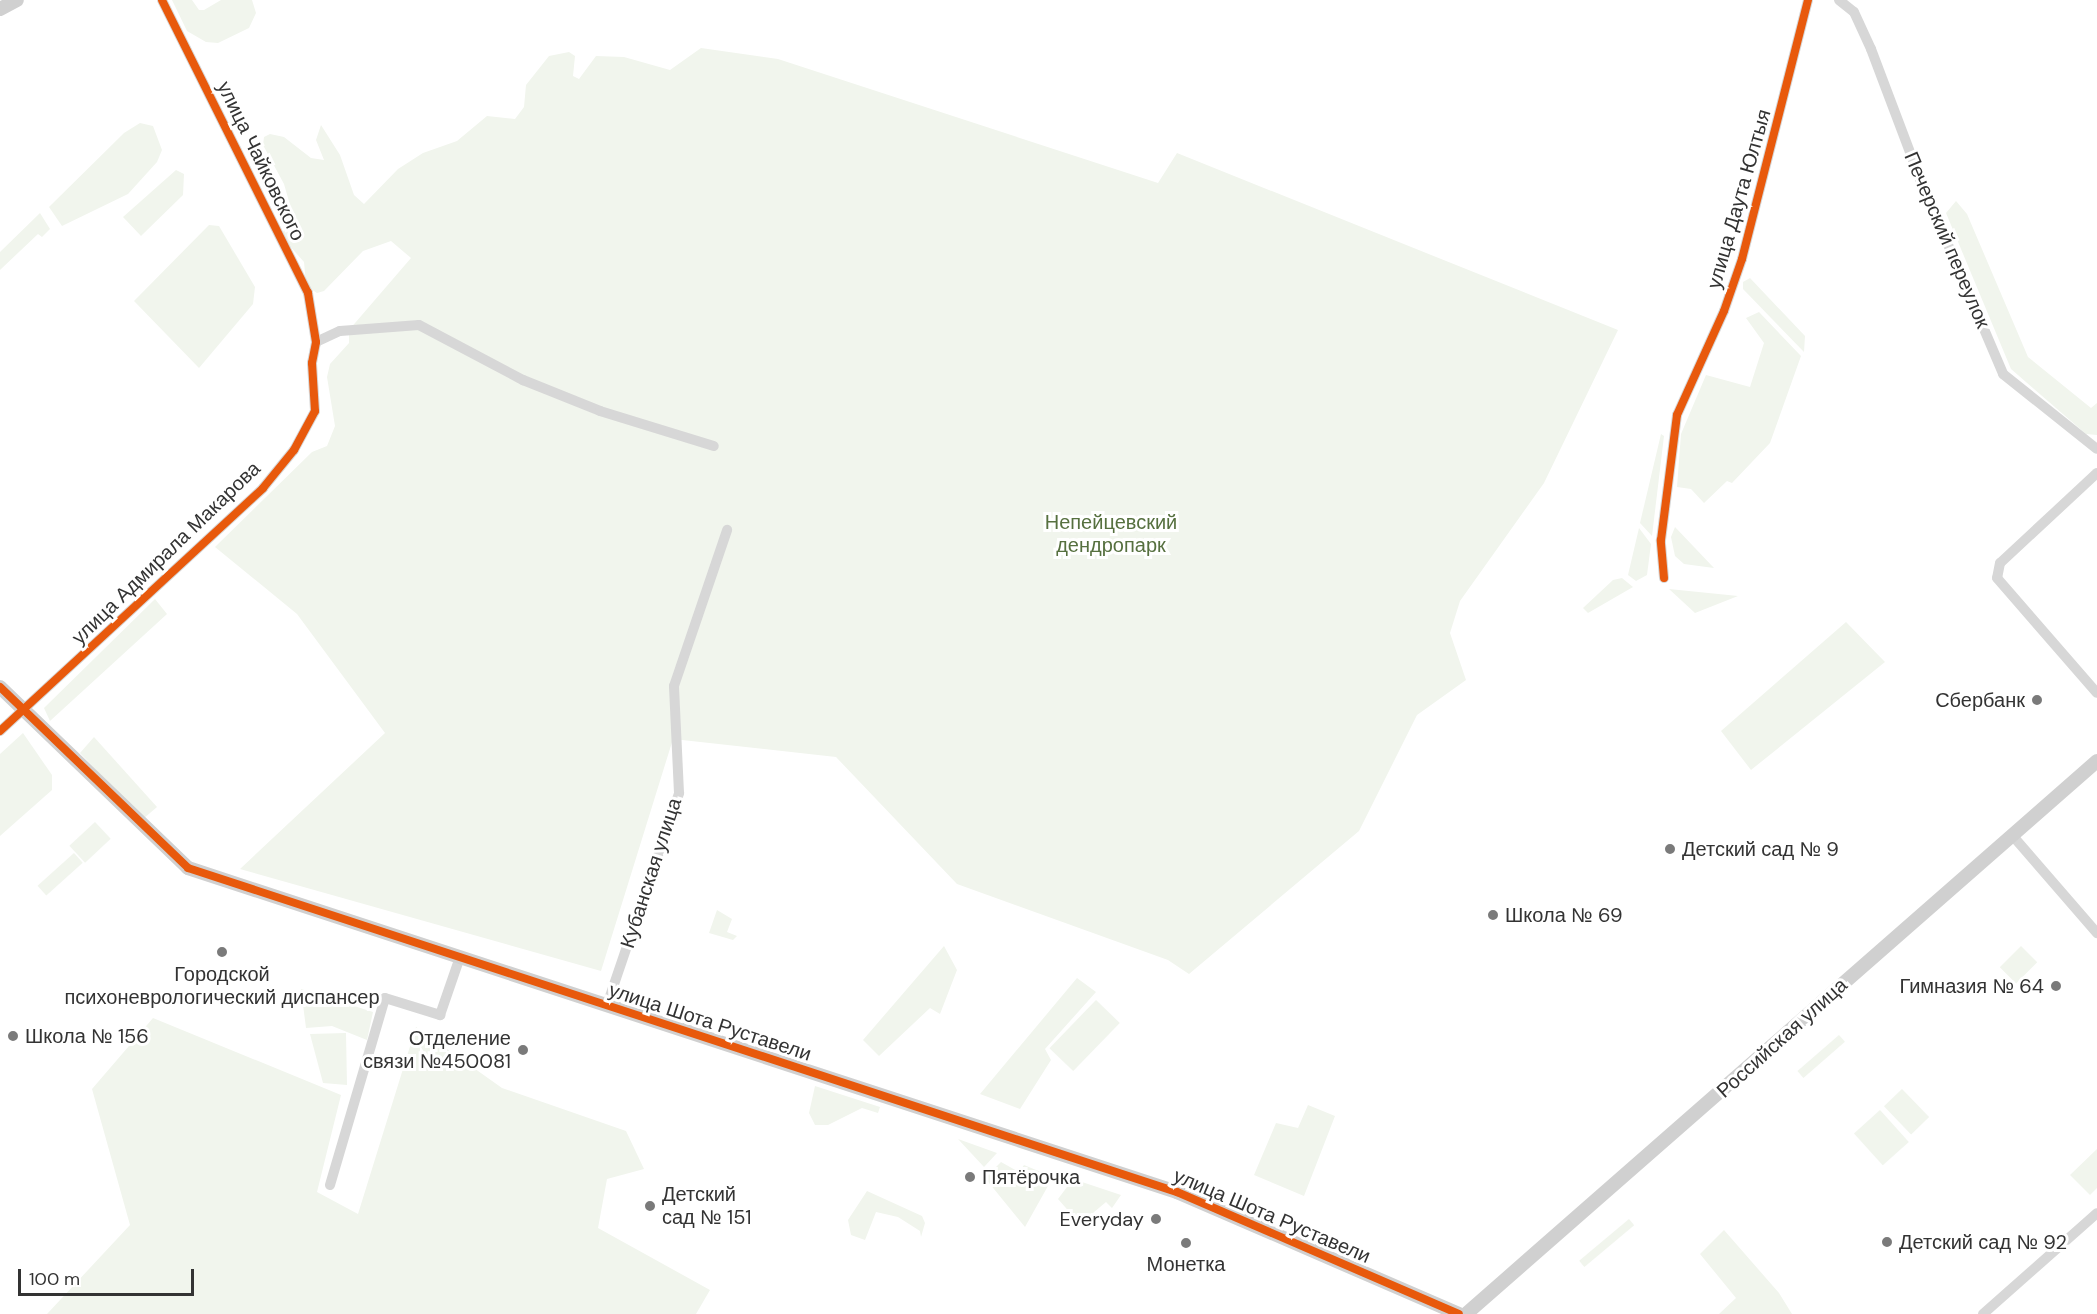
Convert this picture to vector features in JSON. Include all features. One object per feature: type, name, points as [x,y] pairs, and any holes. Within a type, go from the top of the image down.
[{"type":"street","points":[[0,9],[17,0]]},
{"type":"street","name":"улица Чайковского","points":[[162,0],[308,293],[316,342]]},
{"type":"street","name":"улица Даута Юлтыя","points":[[1664,578],[1661,540],[1677,415],[1724,311],[1742,259],[1808,0]]},
{"type":"street","name":"Печерский переулок","points":[[1839,0],[1854,12],[1871,49],[1920,179],[2003,374],[2097,449]]},
{"type":"street","points":[[316,342],[340,331],[419,325],[523,380],[600,411],[714,446]]},
{"type":"street","name":"улица Адмирала Макарова","points":[[0,730],[196,553],[263,488],[294,450],[315,411],[312,363],[316,342]]},
{"type":"street","points":[[2097,473],[2000,564],[1997,578],[2097,693]]},
{"type":"street","name":"Кубанская улица","points":[[607,1005],[679,793],[674,686],[727,530]]},
{"type":"street","name":"улица Шота Руставели","points":[[0,687],[21,711],[188,868],[1177,1192],[1459,1314]]},
{"type":"street","name":"Российская улица","points":[[1466,1314],[2097,761]]},
{"type":"street","points":[[2012,835],[2097,933]]},
{"type":"street","points":[[330,1185],[385,998],[440,1015],[460,957]]},
{"type":"street","points":[[1983,1314],[2097,1213]]},
{"type":"green space","points":[[172,0],[192,0],[199,10],[204,10],[221,0],[252,0],[256,13],[249,28],[218,43],[206,42],[187,31]]},
{"type":"green space","name":"Непейцевский дендропарк","points":[[701,48],[778,59],[1158,183],[1177,153],[1618,330],[1544,483],[1460,601],[1450,633],[1466,680],[1417,715],[1359,831],[1189,974],[1168,960],[957,884],[836,757],[673,739],[601,971],[240,869],[385,733],[297,614],[215,547],[312,452],[327,446],[335,426],[327,377],[330,364],[349,343],[349,330],[411,258],[391,241],[363,251],[324,291],[317,293],[311,289],[306,284],[304,262],[280,235],[294,219],[284,184],[263,145],[264,137],[270,134],[284,137],[311,158],[324,160],[316,140],[321,125],[340,155],[354,195],[364,204],[398,169],[423,153],[457,141],[487,116],[515,119],[524,107],[526,85],[549,56],[569,52],[575,56],[573,76],[579,79],[596,56],[624,57],[670,70]]},
{"type":"green space","points":[[140,123],[153,126],[162,150],[157,162],[128,194],[62,226],[49,207],[124,133]]},
{"type":"green space","points":[[176,170],[184,174],[183,195],[141,236],[123,217]]},
{"type":"green space","points":[[1956,201],[1967,214],[2028,357],[2091,408],[2097,403],[2097,435],[2086,434],[2011,369],[1946,213]]},
{"type":"green space","points":[[40,213],[50,229],[42,237],[38,234],[0,270],[0,252]]},
{"type":"green space","points":[[209,225],[219,226],[255,287],[253,304],[199,368],[134,301]]},
{"type":"green space","points":[[1750,278],[1805,336],[1804,352],[1743,289],[1743,282]]},
{"type":"green space","points":[[1759,312],[1801,356],[1770,443],[1732,483],[1727,481],[1704,503],[1691,489],[1677,487],[1681,434],[1706,375],[1750,387],[1764,343],[1746,318]]},
{"type":"green space","points":[[1661,434],[1664,436],[1652,536],[1640,523]]},
{"type":"green space","points":[[1675,527],[1714,568],[1684,564],[1675,556],[1671,537]]},
{"type":"green space","points":[[1639,528],[1651,544],[1647,575],[1636,581],[1628,575]]},
{"type":"green space","points":[[1622,578],[1633,587],[1588,613],[1583,608],[1613,580]]},
{"type":"green space","points":[[1669,589],[1738,596],[1695,613]]},
{"type":"green space","points":[[155,599],[167,614],[50,721],[44,708]]},
{"type":"green space","points":[[1846,622],[1885,662],[1751,770],[1721,731]]},
{"type":"green space","points":[[23,733],[52,775],[52,790],[0,836],[0,754]]},
{"type":"green space","points":[[94,737],[157,807],[143,819],[80,753]]},
{"type":"green space","points":[[95,822],[111,839],[85,863],[69,846]]},
{"type":"green space","points":[[74,853],[83,863],[46,895],[38,886]]},
{"type":"green space","points":[[717,910],[732,919],[727,932],[737,936],[733,940],[709,933]]},
{"type":"green space","points":[[944,946],[957,970],[940,1014],[930,1008],[879,1056],[863,1040]]},
{"type":"green space","points":[[2021,946],[2037,962],[2016,983],[2000,967]]},
{"type":"green space","points":[[1077,978],[1096,992],[1045,1049],[1051,1060],[1020,1109],[980,1094]]},
{"type":"green space","points":[[301,989],[373,1012],[367,1040],[332,1026],[306,1028]]},
{"type":"green space","points":[[1096,1000],[1120,1023],[1073,1071],[1049,1048]]},
{"type":"green space","points":[[153,1018],[341,1095],[317,1192],[358,1214],[416,1027],[502,1088],[626,1131],[644,1169],[607,1179],[598,1228],[710,1290],[696,1314],[47,1314],[130,1225],[92,1089]]},
{"type":"green space","points":[[346,1033],[347,1085],[323,1083],[310,1034]]},
{"type":"green space","points":[[1839,1035],[1845,1042],[1803,1078],[1797,1071]]},
{"type":"green space","points":[[815,1086],[880,1107],[878,1113],[862,1108],[828,1125],[815,1125],[809,1113]]},
{"type":"green space","points":[[1902,1089],[1929,1117],[1911,1134],[1884,1106]]},
{"type":"green space","points":[[1308,1105],[1335,1116],[1304,1196],[1254,1175],[1276,1123],[1298,1128]]},
{"type":"green space","points":[[1880,1110],[1909,1142],[1883,1165],[1854,1133]]},
{"type":"green space","points":[[958,1139],[997,1153],[984,1167]]},
{"type":"green space","points":[[2097,1149],[2097,1188],[2090,1195],[2070,1175]]},
{"type":"green space","points":[[1001,1162],[1019,1172],[1024,1165],[1053,1177],[1025,1227],[985,1178]]},
{"type":"green space","points":[[1073,1179],[1121,1195],[1112,1208],[1106,1202],[1080,1224],[1058,1199]]},
{"type":"green space","points":[[867,1191],[922,1216],[925,1223],[921,1237],[920,1231],[898,1217],[876,1212],[865,1240],[851,1235],[848,1220]]},
{"type":"green space","points":[[1629,1219],[1634,1225],[1584,1267],[1579,1261]]},
{"type":"green space","points":[[1724,1230],[1779,1293],[1792,1314],[1719,1314],[1736,1298],[1700,1254]]},
{"type":"cycle path","points":[[0,731],[263,488],[294,450],[315,411],[312,363],[316,342],[308,293],[162,0]]},
{"type":"cycle path","points":[[1664,578],[1661,540],[1677,415],[1724,311],[1742,259],[1808,0]]},
{"type":"cycle path","points":[[0,687],[188,868],[1177,1192],[1459,1314]]},
{"type":"place","name":"Сбербанк","points":[[2037,700]]},
{"type":"place","name":"Детский сад № 9","points":[[1670,849]]},
{"type":"place","name":"Школа № 69","points":[[1493,915]]},
{"type":"place","name":"Городской психоневрологический диспансер","points":[[222,952]]},
{"type":"place","name":"Гимназия № 64","points":[[2056,986]]},
{"type":"place","name":"Школа № 156","points":[[13,1036]]},
{"type":"place","name":"Отделение связи №450081","points":[[523,1050]]},
{"type":"place","name":"Пятёрочка","points":[[970,1177]]},
{"type":"place","name":"Детский сад № 151","points":[[650,1206]]},
{"type":"place","name":"Everyday","points":[[1156,1219]]},
{"type":"place","name":"Детский сад № 92","points":[[1887,1242]]},
{"type":"place","name":"Монетка","points":[[1186,1243]]}]
